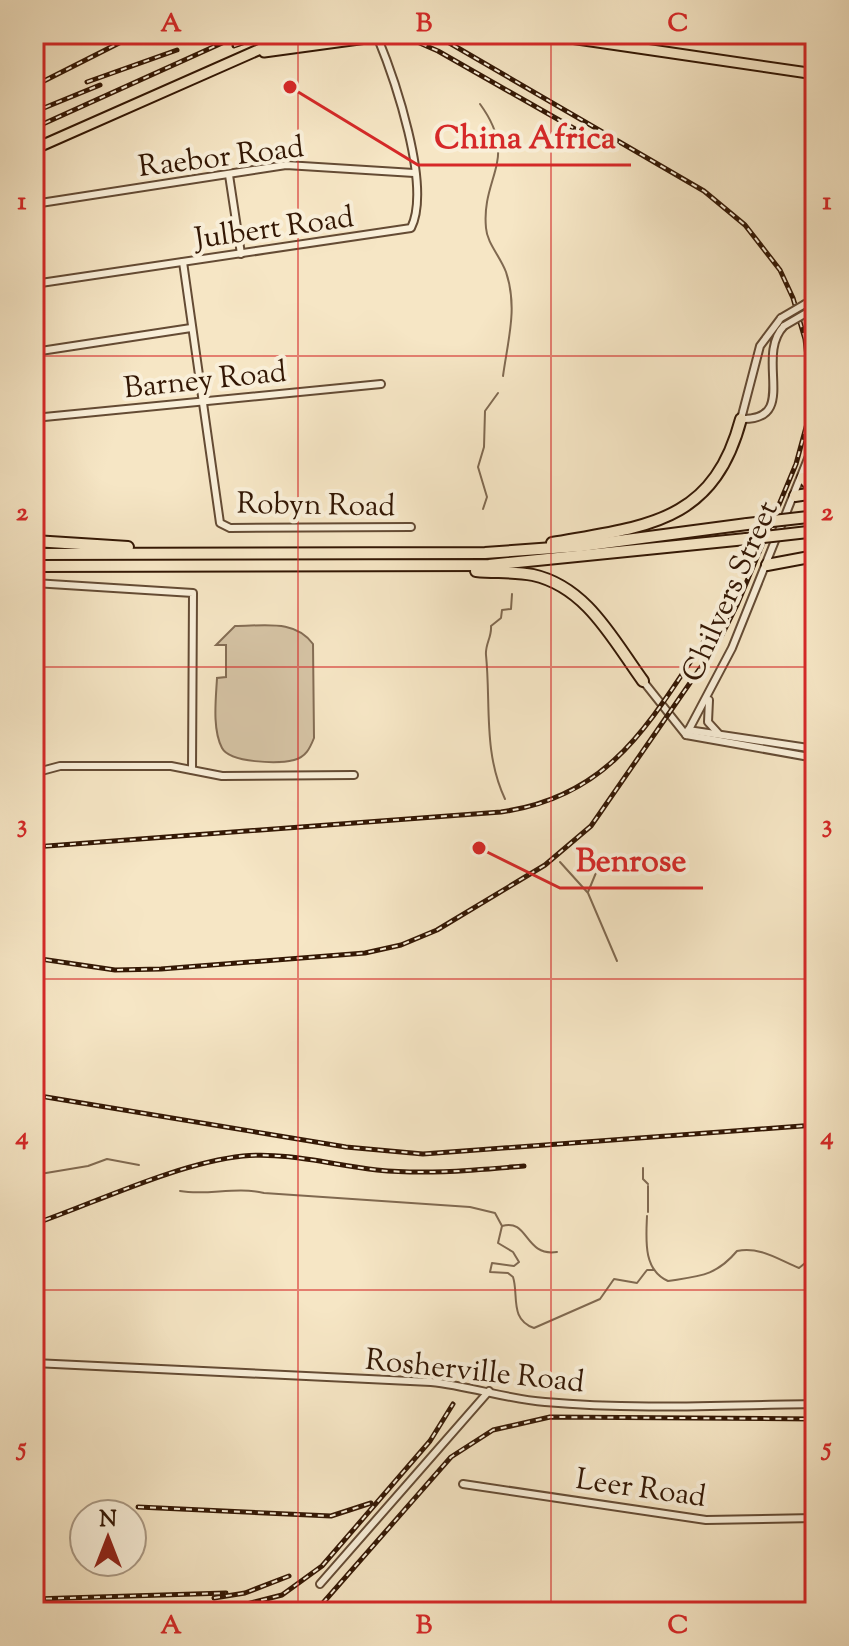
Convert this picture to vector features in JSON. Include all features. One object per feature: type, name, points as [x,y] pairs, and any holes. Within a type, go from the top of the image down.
[{"type":"highway","points":[[401,560],[526,547],[621,530],[674,514],[700,497],[723,470],[741,419]]},
{"type":"highway","points":[[795,496],[815,491],[803,478]]},
{"type":"highway","points":[[34,566],[401,560],[553,549],[812,516]]},
{"type":"highway","points":[[34,541],[216,553],[536,562],[811,532]]},
{"type":"highway","points":[[34,554],[216,553]]},
{"type":"highway","points":[[767,565],[815,556]]},
{"type":"highway","points":[[401,560],[519,573],[556,584],[595,614],[643,681]]},
{"type":"main road","points":[[34,149],[278,43],[337,34]]},
{"type":"main road","points":[[250,54],[396,34]]},
{"type":"main road","points":[[543,34],[815,74]]},
{"type":"street","points":[[376,35],[396,80],[414,173]]},
{"type":"street","name":"Raebor Road","points":[[34,204],[309,164],[414,173]]},
{"type":"street","name":"Julbert Road","points":[[34,284],[372,235],[413,226],[414,173]]},
{"type":"street","points":[[229,175],[241,254]]},
{"type":"street","points":[[183,262],[202,402]]},
{"type":"street","points":[[809,308],[781,318],[760,346],[741,419],[759,416],[772,403],[775,391],[770,353],[775,337],[784,326],[809,308],[815,302]]},
{"type":"street","points":[[34,352],[191,328]]},
{"type":"street","name":"Barney Road","points":[[34,418],[381,384]]},
{"type":"street","name":"Robyn Road","points":[[202,402],[220,523],[230,528],[411,527]]},
{"type":"street","name":"Chilvers Street","points":[[687,732],[711,693],[803,478],[815,441]]},
{"type":"street","name":"Chilvers Street","points":[[808,463],[815,453]]},
{"type":"street","points":[[192,770],[193,593],[36,583],[37,772],[60,766],[192,770],[222,776],[354,775]]},
{"type":"street","points":[[643,681],[675,725],[687,732],[815,758]]},
{"type":"street","points":[[711,693],[708,722],[724,735]]},
{"type":"street","points":[[687,732],[815,749]]},
{"type":"street","name":"Rosherville Road","points":[[34,1363],[431,1382],[527,1400],[590,1405],[815,1404]]},
{"type":"street","points":[[320,1584],[489,1391]]},
{"type":"street","name":"Leer Road","points":[[463,1484],[706,1520],[815,1518]]},
{"type":"shaded area","points":[[235,626],[288,627],[306,636],[313,644],[314,738],[307,752],[298,759],[255,761],[234,757],[222,748],[216,723],[217,678],[226,677],[226,645],[216,645]]},
{"type":"waterway","points":[[480,104],[492,123],[498,154],[486,210],[486,228],[510,285],[511,324],[503,376]]},
{"type":"waterway","points":[[483,509],[487,497],[478,467],[484,447],[485,411],[498,393]]},
{"type":"waterway","points":[[505,799],[493,764],[486,651],[491,626],[501,618],[502,610],[511,609],[512,594]]},
{"type":"waterway","points":[[560,862],[588,893],[617,961]]},
{"type":"waterway","points":[[588,892],[598,868]]},
{"type":"waterway","points":[[34,1175],[88,1166],[107,1159],[139,1165]]},
{"type":"waterway","points":[[643,1168],[643,1179],[648,1184]]},
{"type":"waterway","points":[[648,1186],[648,1212]]},
{"type":"waterway","points":[[180,1191],[253,1191],[470,1207],[495,1213],[502,1226],[498,1243],[513,1252],[519,1262],[514,1266],[492,1263],[490,1272],[508,1273],[513,1277],[518,1313],[526,1324],[534,1328],[600,1299],[614,1279],[637,1283],[647,1270],[654,1270]]},
{"type":"waterway","points":[[647,1216],[650,1262],[654,1270],[668,1281],[714,1270],[737,1251],[754,1250],[799,1268],[815,1255]]},
{"type":"waterway","points":[[502,1226],[517,1227],[538,1249],[557,1252]]},
{"type":"railway","points":[[34,86],[137,34]]},
{"type":"railway","points":[[34,128],[242,34]]},
{"type":"railway","points":[[234,46],[268,34]]},
{"type":"railway","points":[[399,34],[438,51],[589,137]]},
{"type":"railway","points":[[34,958],[115,970],[161,969],[365,953],[401,945],[437,930],[545,865],[591,826],[719,641],[737,605],[796,464],[808,420],[810,384],[805,339],[793,298],[780,270],[745,225],[704,191],[434,34]]},
{"type":"railway","points":[[801,34],[815,38]]},
{"type":"railway","points":[[87,82],[177,50]]},
{"type":"railway","points":[[34,112],[100,85]]},
{"type":"railway","points":[[34,847],[501,812],[540,803],[573,789],[601,771],[626,749],[668,695],[709,634]]},
{"type":"railway","points":[[34,1095],[346,1147],[423,1154],[815,1125]]},
{"type":"railway","points":[[34,1224],[192,1166],[243,1156],[294,1157],[360,1168],[414,1172],[524,1166]]},
{"type":"railway","points":[[34,1611],[235,1607],[282,1595],[322,1566],[430,1441],[453,1404]]},
{"type":"railway","points":[[315,1612],[451,1457],[493,1430],[550,1417],[815,1419]]},
{"type":"railway","points":[[148,1507],[331,1516],[371,1503]]},
{"type":"railway","points":[[214,1598],[245,1593],[289,1576]]},
{"type":"railway","points":[[34,1599],[226,1593]]},
{"type":"place","name":"China Africa","points":[[290,87]]},
{"type":"place","name":"Benrose","points":[[479,848]]}]
